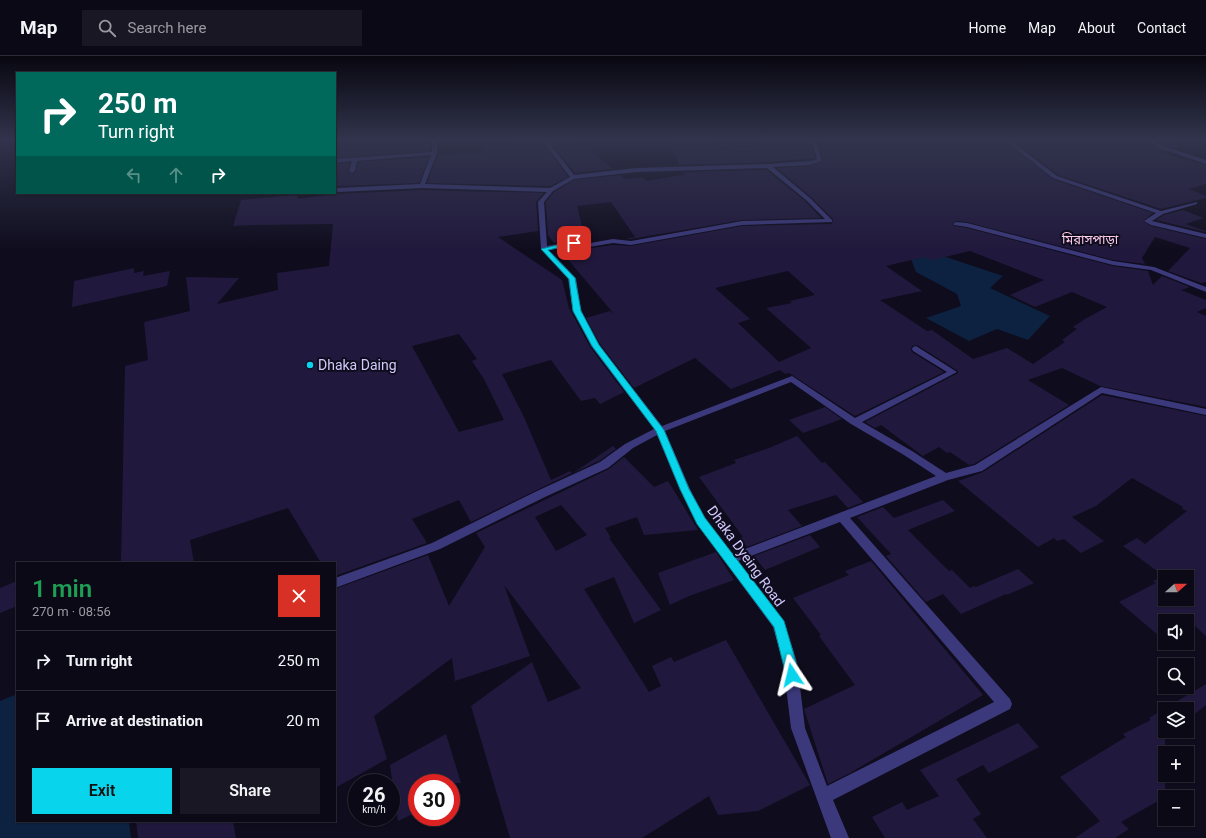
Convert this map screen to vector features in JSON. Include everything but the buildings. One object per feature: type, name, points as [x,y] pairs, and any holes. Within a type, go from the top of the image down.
[{"type":"street","points":[[422,186],[425,176]]},
{"type":"street","points":[[578,176],[573,177],[551,190],[540,202],[544,249],[574,243],[577,247],[613,241],[631,243],[661,239],[742,223],[830,221],[808,199],[781,176]]},
{"type":"street","points":[[1053,176],[1161,213]]},
{"type":"street","points":[[338,190],[422,186],[551,190]]},
{"type":"street","points":[[1195,203],[1161,213],[1147,221],[1153,224],[1206,236]]},
{"type":"street","points":[[956,224],[967,225],[1113,263],[1152,268],[1206,290]]},
{"type":"street","name":"Dhaka Dyeing Road","points":[[544,249],[572,278],[577,311],[595,346],[660,430],[685,489],[701,521],[729,560],[780,625],[790,662],[798,728],[837,832],[841,838]]},
{"type":"street","points":[[854,422],[953,372],[916,349]]},
{"type":"street","points":[[336,583],[436,546],[540,494],[604,465],[629,446],[660,430],[792,379],[854,422],[908,453],[945,477]]},
{"type":"street","points":[[729,560],[945,477],[978,468],[1101,390],[1206,412]]},
{"type":"street","points":[[824,796],[1004,704],[842,516]]},
{"type":"water","points":[[909,254],[932,258],[946,257],[1003,276],[990,288],[1050,316],[1028,340],[997,329],[969,341],[926,318],[961,306],[957,294],[916,272]]},
{"type":"water","points":[[16,694],[16,822],[129,822],[131,838],[0,838],[0,701]]},
{"type":"place","name":"Dhaka Daing","points":[[310,365]]},
{"type":"district","name":"মিরাসপাড়া","points":[[1090,239]]},
{"type":"route","points":[[574,243],[544,249],[572,278],[577,311],[595,346],[660,430],[685,489],[701,521],[729,560],[780,625],[792,675]]}]
